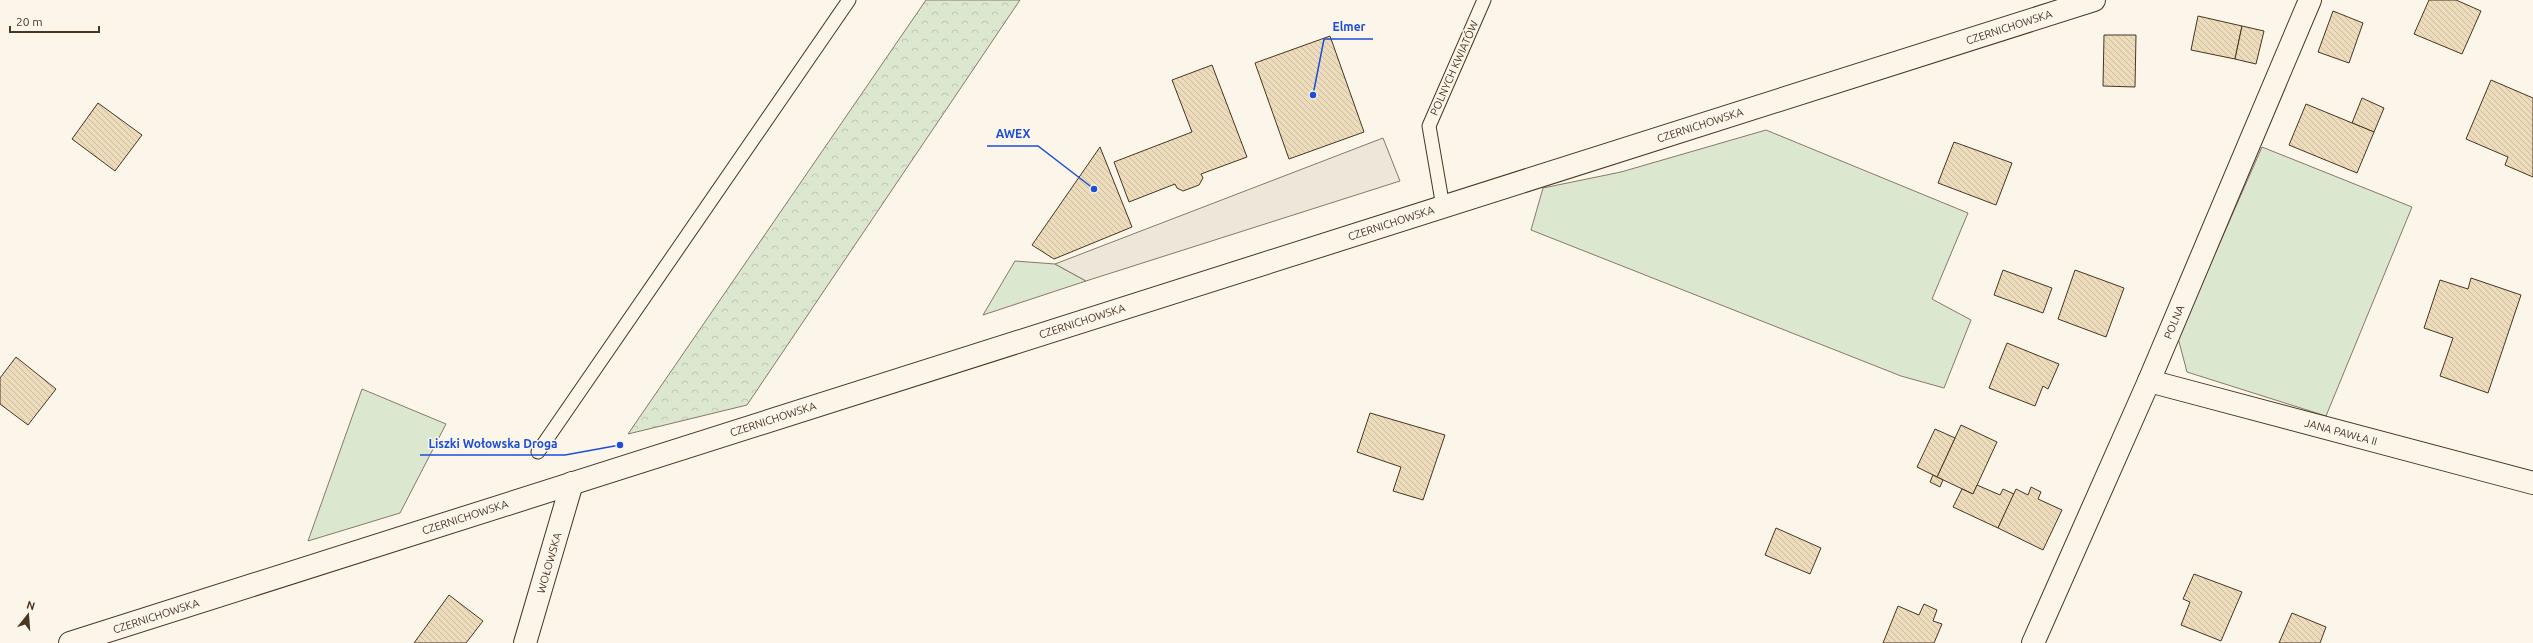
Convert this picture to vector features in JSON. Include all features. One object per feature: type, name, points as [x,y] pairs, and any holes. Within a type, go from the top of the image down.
[{"type":"street","name":"CZERNICHOWSKA","points":[[70,643],[2094,0]]},
{"type":"street","name":"POLNA","points":[[2033,643],[2148,381],[2310,0]]},
{"type":"street","name":"JANA PAWŁA II","points":[[2148,381],[2533,483]]},
{"type":"street","name":"WOŁOWSKA","points":[[526,643],[572,483]]},
{"type":"lane","points":[[538,452],[849,0]]},
{"type":"lane","name":"POLNYCH KWIATÓW","points":[[1443,207],[1429,126],[1484,0]]},
{"type":"green space","points":[[926,0],[1020,0],[747,405],[628,434]]},
{"type":"green space","points":[[1766,130],[1968,213],[1932,299],[1971,320],[1944,388],[1901,376],[1531,230],[1543,188],[1621,172]]},
{"type":"green space","points":[[2262,147],[2412,207],[2326,416],[2187,372],[2178,338]]},
{"type":"green space","points":[[1015,261],[1055,264],[1086,281],[983,315]]},
{"type":"green space","points":[[362,389],[446,424],[400,513],[308,541]]},
{"type":"shaded area","points":[[1383,138],[1400,181],[1086,281],[1055,264]]},
{"type":"building","points":[[2429,0],[2456,0],[2481,11],[2462,54],[2414,34]]},
{"type":"building","points":[[2333,11],[2363,23],[2349,63],[2318,52]]},
{"type":"building","points":[[2198,16],[2242,26],[2235,59],[2191,50]]},
{"type":"building","points":[[2242,26],[2264,31],[2256,64],[2235,59]]},
{"type":"building","points":[[2104,35],[2136,35],[2135,87],[2103,86]]},
{"type":"building","points":[[1330,36],[1364,132],[1289,159],[1255,63]]},
{"type":"building","points":[[1212,65],[1247,157],[1201,174],[1203,178],[1199,185],[1183,191],[1177,188],[1175,184],[1129,202],[1114,162],[1192,132],[1172,80]]},
{"type":"building","points":[[2491,80],[2533,98],[2533,177],[2505,165],[2508,157],[2466,139]]},
{"type":"building","points":[[2362,98],[2384,108],[2374,132],[2352,123]]},
{"type":"building","points":[[98,103],[142,135],[115,171],[72,139]]},
{"type":"building","points":[[2306,104],[2374,132],[2357,173],[2289,145]]},
{"type":"building","points":[[1954,142],[2012,163],[1996,205],[1938,183]]},
{"type":"building","points":[[1100,147],[1132,227],[1054,259],[1032,245]]},
{"type":"building","points":[[2003,270],[2052,288],[2043,313],[1994,295]]},
{"type":"building","points":[[2075,270],[2124,288],[2106,337],[2058,319]]},
{"type":"building","points":[[2471,278],[2521,295],[2488,393],[2440,376],[2453,338],[2424,328],[2440,280],[2468,289]]},
{"type":"building","points":[[2007,343],[2059,364],[2048,389],[2043,386],[2035,406],[1989,388]]},
{"type":"building","points":[[16,357],[56,389],[28,425],[0,404],[0,378]]},
{"type":"building","points":[[1370,413],[1445,435],[1423,500],[1393,491],[1401,467],[1357,452]]},
{"type":"building","points":[[1961,425],[1997,442],[1973,494],[1937,477]]},
{"type":"building","points":[[1935,429],[1955,438],[1937,477],[1917,467]]},
{"type":"building","points":[[1933,475],[1943,480],[1940,487],[1930,482]]},
{"type":"building","points":[[1977,485],[2000,495],[2003,489],[2014,494],[1998,528],[1953,507],[1962,489],[1973,494]]},
{"type":"building","points":[[2031,487],[2041,492],[2038,499],[2062,510],[2043,550],[1998,528],[2016,489],[2028,495]]},
{"type":"building","points":[[1776,528],[1821,548],[1810,574],[1765,555]]},
{"type":"building","points":[[2194,574],[2242,592],[2221,641],[2181,625],[2190,602],[2183,599]]},
{"type":"building","points":[[449,595],[483,621],[466,643],[414,643]]},
{"type":"building","points":[[1924,604],[1937,610],[1933,621],[1942,624],[1934,643],[1883,643],[1898,606],[1919,615]]},
{"type":"building","points":[[2292,613],[2326,627],[2320,643],[2279,643]]},
{"type":"place","name":"Elmer","points":[[1313,95]]},
{"type":"place","name":"AWEX","points":[[1094,189]]},
{"type":"place","name":"Liszki Wołowska Droga","points":[[620,445]]}]
